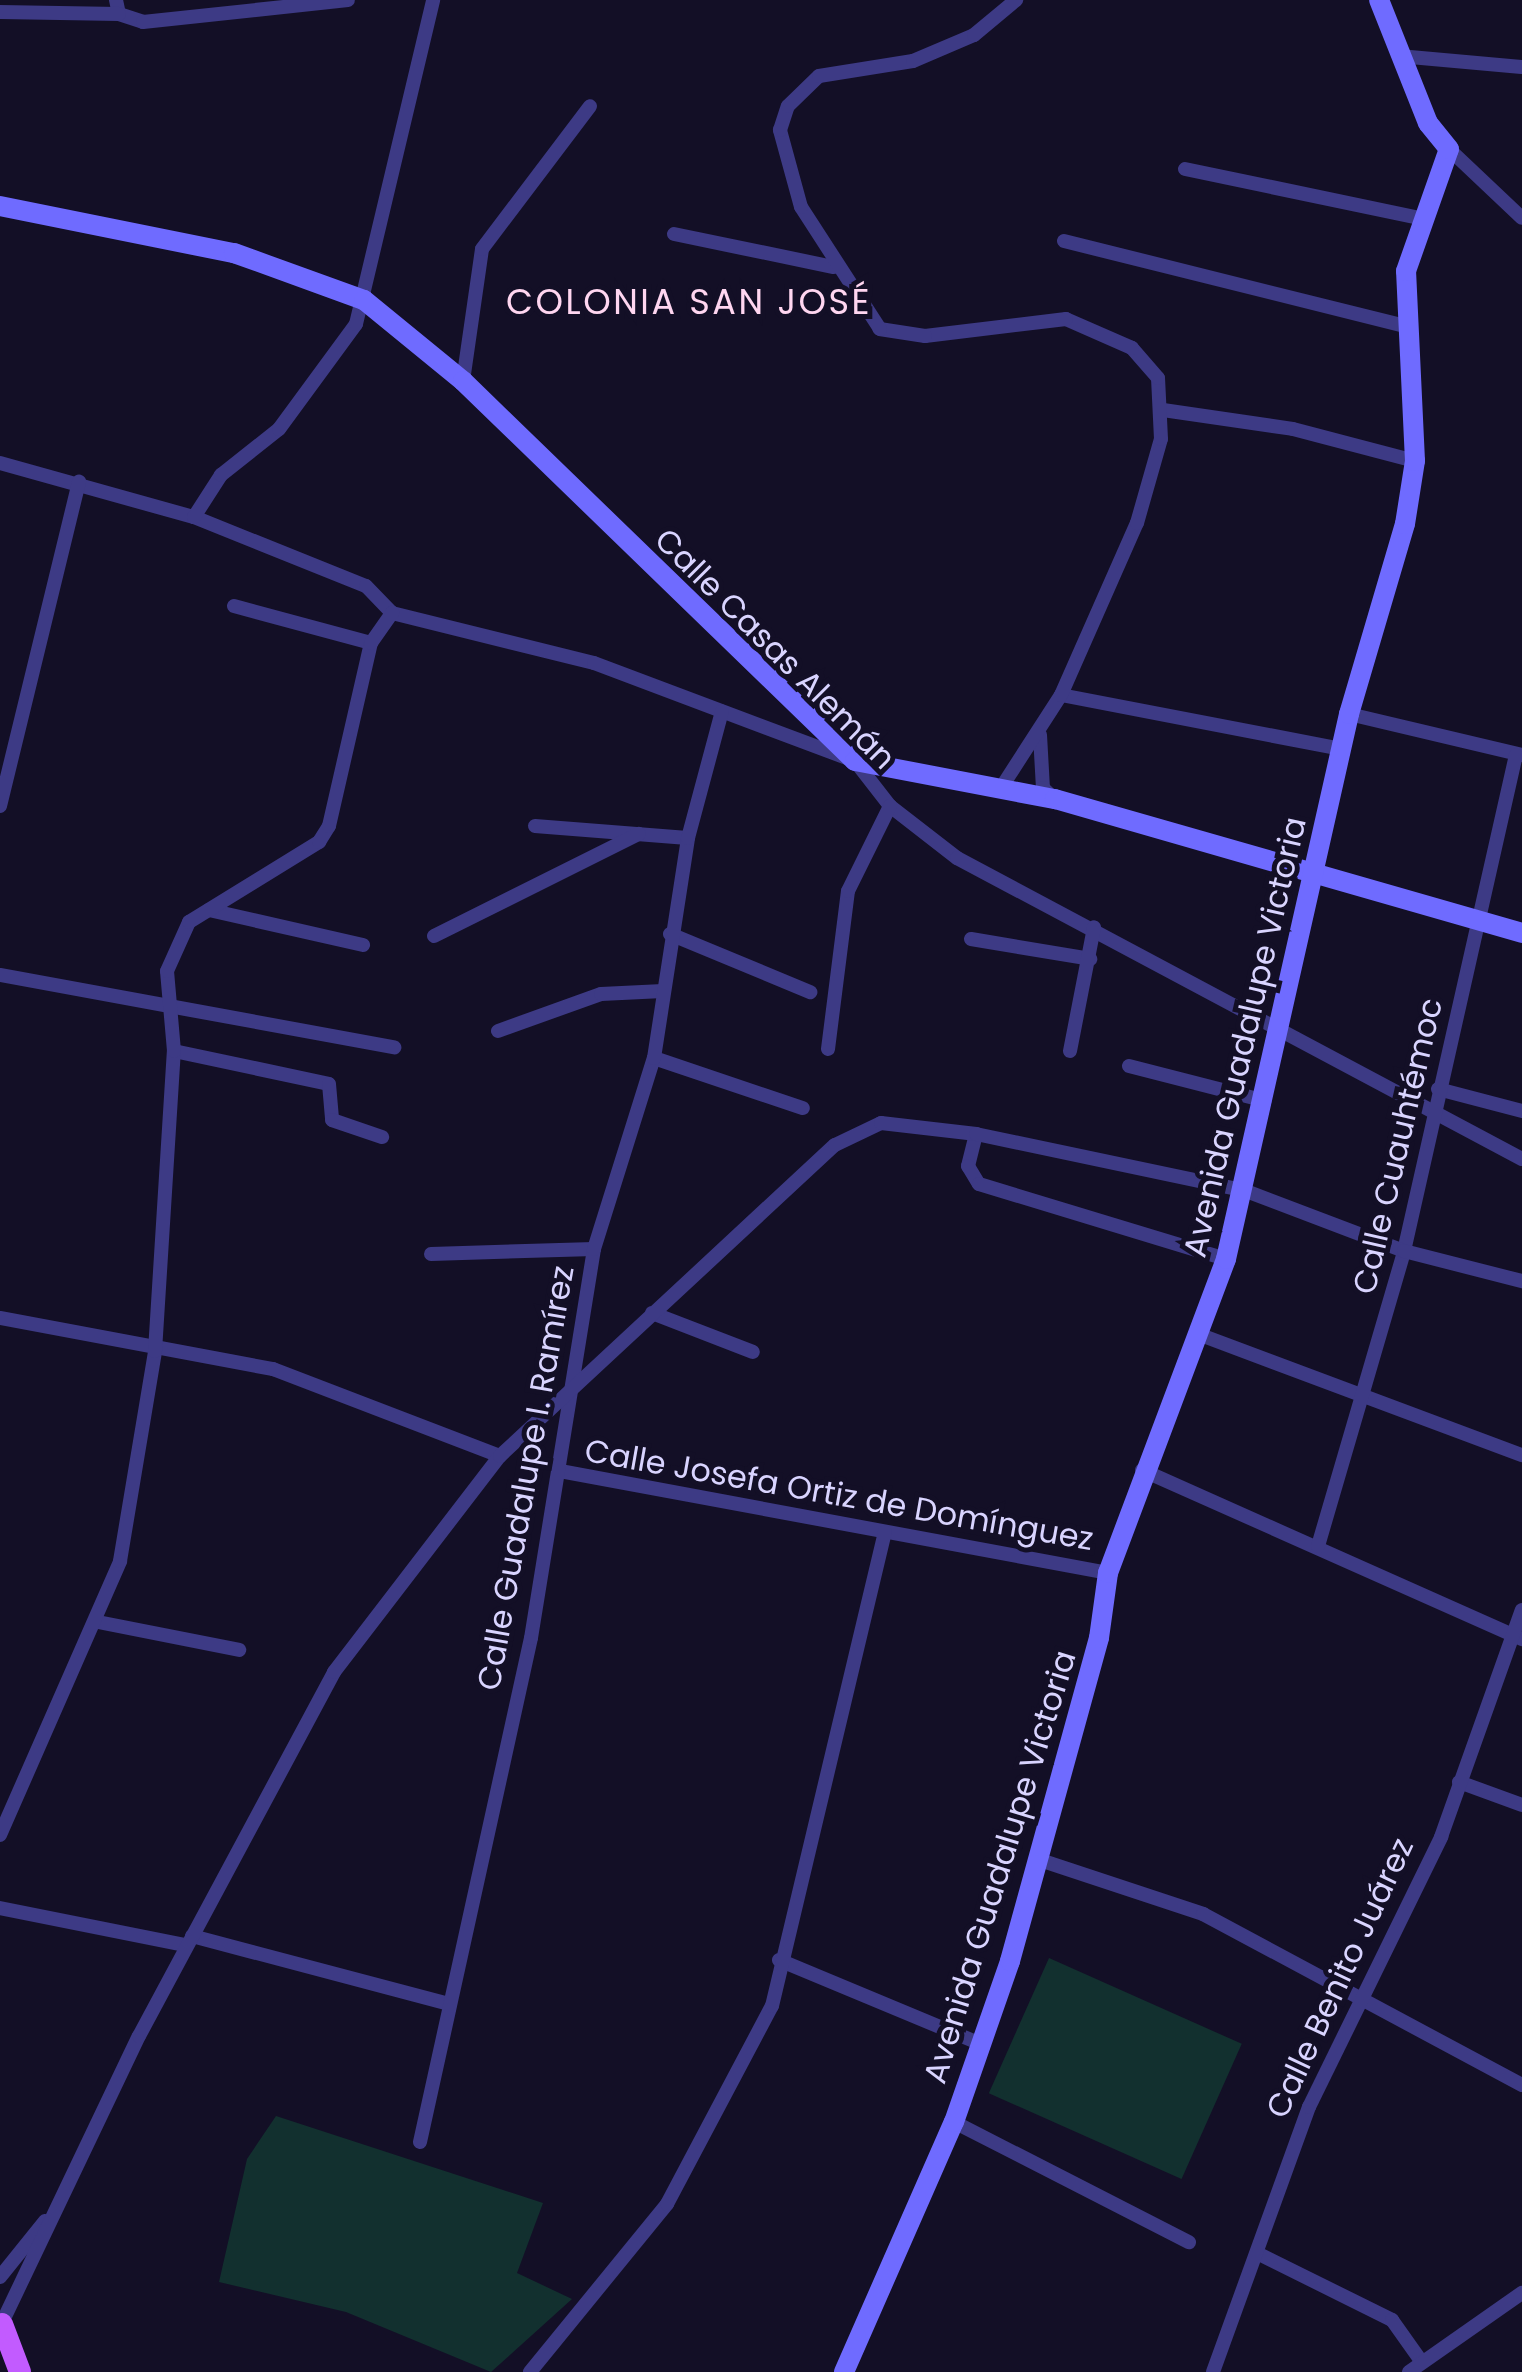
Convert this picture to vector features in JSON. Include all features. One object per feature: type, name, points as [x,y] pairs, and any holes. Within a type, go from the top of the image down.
[{"type":"main road","points":[[1,2326],[20,2372]]},
{"type":"street","points":[[0,12],[118,7],[143,22],[348,0]]},
{"type":"street","points":[[194,517],[221,475],[279,429],[364,300],[382,190],[433,0]]},
{"type":"street","points":[[1001,788],[1061,695],[1137,522],[1163,410],[1158,378],[1132,348],[1092,326],[1045,319],[900,335],[880,329],[834,267],[783,163],[788,106],[819,76],[913,61],[974,35],[1016,0]]},
{"type":"street","points":[[1379,0],[1400,56],[1449,149],[1522,218]]},
{"type":"street","points":[[1400,56],[1522,67]]},
{"type":"street","points":[[463,381],[482,249],[590,106]]},
{"type":"street","name":"Avenida Guadalupe Victoria","points":[[844,2372],[954,2122],[981,2044],[1040,1860],[1108,1573],[1142,1470],[1226,1259],[1246,1191],[1349,714],[1415,461],[1406,271],[1420,218],[1449,149]]},
{"type":"street","points":[[1185,168],[1420,218]]},
{"type":"street","name":"Calle Casas Alemán","points":[[0,206],[234,253],[364,300],[463,381],[854,761],[890,806],[957,858],[1434,1106],[1522,1158]]},
{"type":"street","points":[[674,234],[834,267]]},
{"type":"street","points":[[1064,242],[1406,326]]},
{"type":"street","points":[[1163,410],[1415,461]]},
{"type":"street","points":[[0,463],[79,480],[194,517],[366,586],[392,613],[594,662],[854,761],[1055,800],[1522,933]]},
{"type":"street","points":[[0,806],[79,480]]},
{"type":"street","points":[[234,606],[372,643]]},
{"type":"street","points":[[0,1836],[98,1622],[120,1561],[155,1351],[174,1051],[167,1003],[177,940],[209,910],[330,826],[372,643],[392,613]]},
{"type":"street","points":[[1061,695],[1341,749]]},
{"type":"street","name":"Calle Guadalupe I. Ramírez","points":[[420,2142],[445,2003],[560,1471],[565,1388],[594,1248],[654,1058],[670,934],[688,838],[722,711]]},
{"type":"street","points":[[1349,714],[1519,755]]},
{"type":"street","points":[[1041,730],[1043,788],[1055,800]]},
{"type":"street","name":"Calle Cuauhtémoc","points":[[1318,1546],[1404,1252],[1434,1106],[1519,755]]},
{"type":"street","points":[[828,1049],[848,892],[890,806]]},
{"type":"street","points":[[535,826],[688,838]]},
{"type":"street","points":[[434,936],[639,834]]},
{"type":"street","points":[[209,910],[363,945]]},
{"type":"street","points":[[1070,1050],[1094,927]]},
{"type":"street","points":[[670,934],[810,992]]},
{"type":"street","points":[[971,939],[1090,959]]},
{"type":"street","points":[[0,975],[394,1046]]},
{"type":"street","points":[[498,1031],[601,994],[663,991]]},
{"type":"street","points":[[174,1051],[330,1084],[332,1120],[382,1137]]},
{"type":"street","points":[[654,1058],[803,1108]]},
{"type":"street","points":[[1129,1066],[1265,1101]]},
{"type":"street","points":[[1438,1089],[1522,1111]]},
{"type":"street","points":[[1,2326],[45,2221],[189,1941],[334,1672],[500,1456],[565,1388],[835,1146],[881,1122],[976,1134],[1246,1191],[1404,1252],[1522,1281]]},
{"type":"street","points":[[976,1134],[968,1166],[979,1184],[1226,1259]]},
{"type":"street","points":[[431,1254],[594,1248]]},
{"type":"street","points":[[652,1313],[753,1352]]},
{"type":"street","points":[[0,1318],[155,1351],[273,1369],[500,1456]]},
{"type":"street","points":[[1198,1334],[1522,1455]]},
{"type":"street","points":[[1142,1470],[1517,1637]]},
{"type":"street","name":"Calle Josefa Ortiz de Domínguez","points":[[560,1471],[1108,1573]]},
{"type":"street","points":[[530,2372],[667,2204],[746,2064],[780,1960],[885,1532]]},
{"type":"street","name":"Calle Benito Juárez","points":[[1214,2372],[1309,2108],[1366,1999],[1459,1782],[1517,1637],[1522,1610]]},
{"type":"street","points":[[98,1622],[239,1650]]},
{"type":"street","points":[[1459,1782],[1522,1805]]},
{"type":"street","points":[[1040,1860],[1136,1885],[1366,1999],[1522,2085]]},
{"type":"street","points":[[0,1908],[189,1941],[445,2003]]},
{"type":"street","points":[[780,1960],[981,2044]]},
{"type":"street","points":[[954,2122],[1189,2242]]},
{"type":"street","points":[[0,2277],[45,2221]]},
{"type":"street","points":[[1258,2253],[1392,2320],[1416,2367],[1522,2293]]},
{"type":"green space","points":[[1049,1958],[1242,2044],[1182,2179],[989,2093]]},
{"type":"green space","points":[[276,2116],[543,2203],[517,2273],[572,2299],[491,2372],[346,2312],[219,2282],[247,2159]]},
{"type":"district","name":"COLONIA SAN JOSÉ","points":[[689,302]]}]
